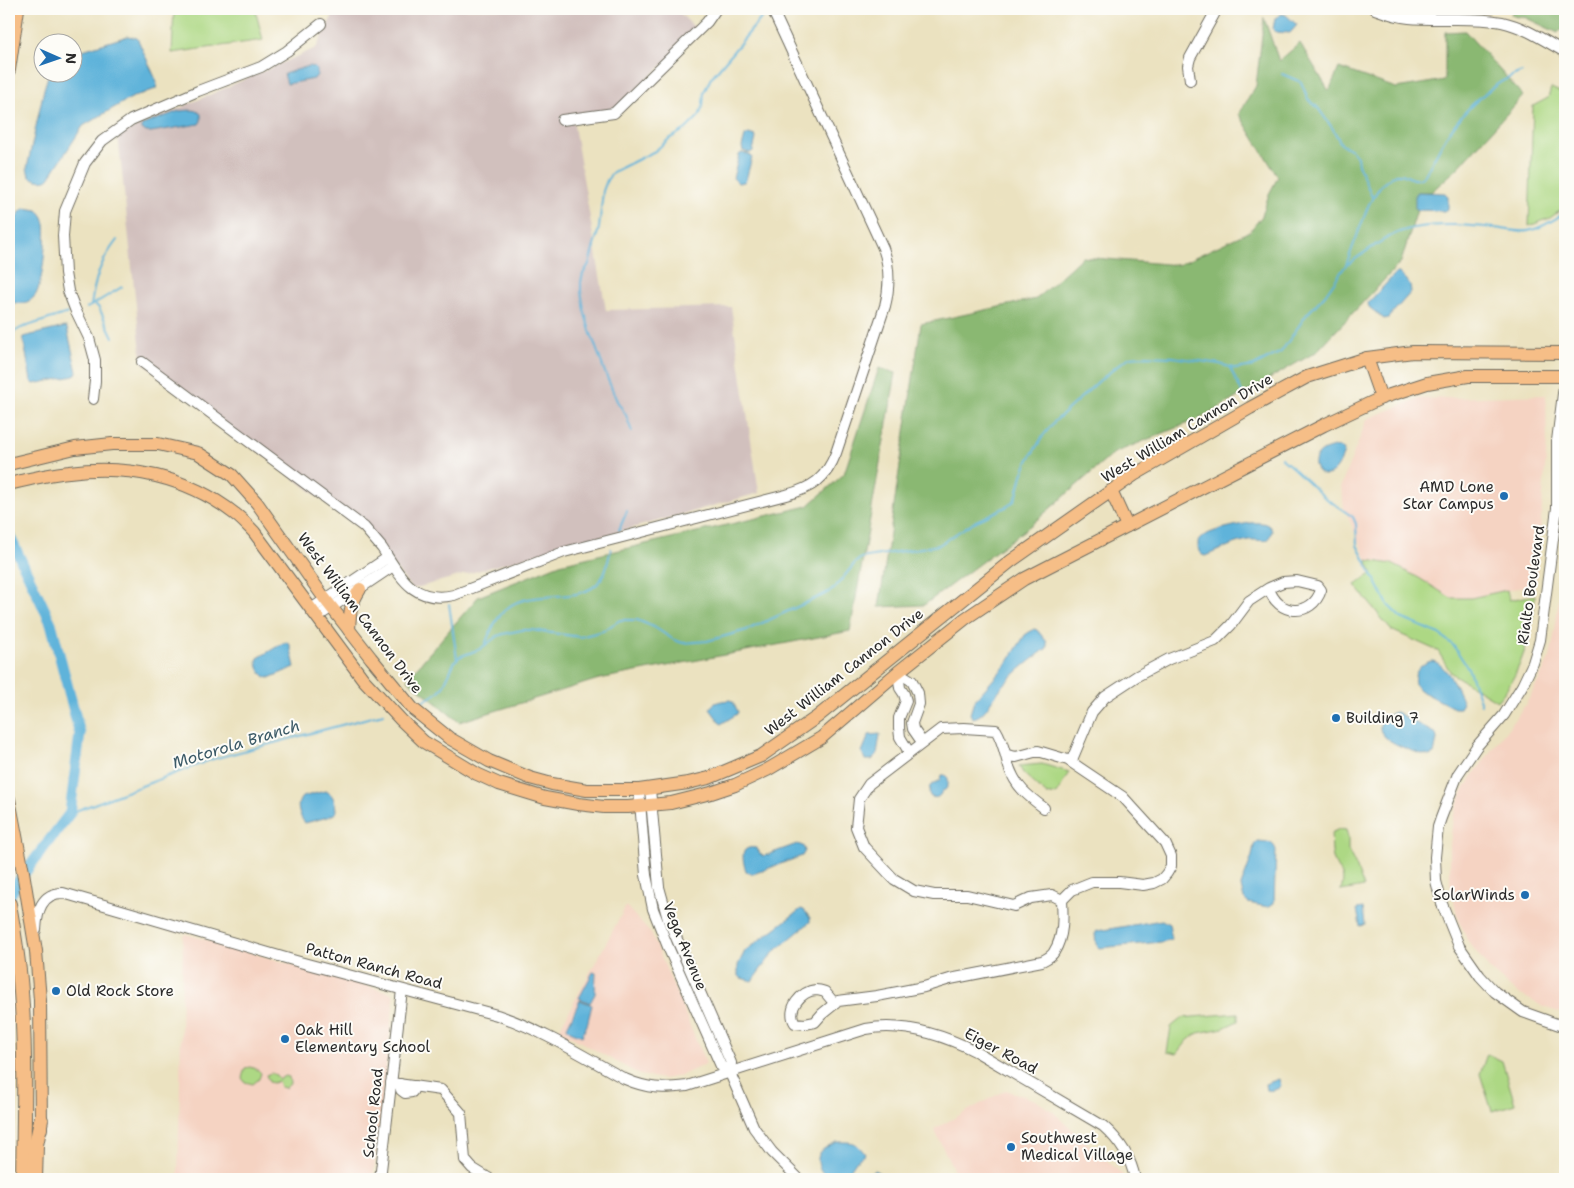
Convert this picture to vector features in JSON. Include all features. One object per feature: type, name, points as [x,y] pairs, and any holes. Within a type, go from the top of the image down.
[{"type":"highway","points":[[9,904],[21,992],[24,1101],[22,1179]]},
{"type":"highway","points":[[35,1179],[36,1145],[41,1120]]},
{"type":"main road","points":[[9,70],[18,9]]},
{"type":"main road","name":"West William Cannon Drive","points":[[9,464],[75,448],[112,444],[158,444],[198,453],[232,475],[257,503],[328,603],[413,709],[453,740],[489,761],[530,778],[552,784],[587,790],[644,790],[709,778],[761,756],[817,718],[1011,561],[1134,475],[1308,377],[1368,358],[1413,352],[1565,353]]},
{"type":"main road","points":[[1368,358],[1381,398]]},
{"type":"main road","points":[[9,484],[70,472],[126,471],[168,478],[220,502],[254,532],[363,679],[424,742],[477,774],[499,784],[545,798],[591,806],[646,805],[671,803],[711,794],[767,770],[821,738],[898,672],[966,618],[1024,579],[1324,425],[1381,398],[1427,383],[1468,376],[1565,377]]},
{"type":"main road","points":[[1111,491],[1127,526]]},
{"type":"main road","points":[[349,630],[352,602],[360,589]]},
{"type":"main road","points":[[890,659],[898,672]]},
{"type":"main road","points":[[442,754],[453,740]]},
{"type":"main road","points":[[9,799],[30,909],[40,1000],[42,1179]]},
{"type":"street","points":[[562,120],[604,116],[614,113],[707,22],[716,9]]},
{"type":"street","points":[[142,362],[364,528],[412,589],[427,595],[448,596],[564,552],[797,492],[812,485],[828,470],[836,453],[885,306],[889,287],[888,272],[883,248],[772,9]]},
{"type":"street","points":[[1190,80],[1188,66],[1190,58],[1217,9]]},
{"type":"street","points":[[1375,9],[1395,16],[1409,18],[1503,22],[1526,30],[1565,52]]},
{"type":"street","points":[[93,399],[95,360],[89,338],[68,291],[63,236],[65,211],[85,163],[102,141],[131,120],[198,91],[261,67],[287,51],[321,24]]},
{"type":"street","name":"Rialto Boulevard","points":[[1565,377],[1558,440],[1557,508],[1540,640],[1533,663],[1522,686],[1504,715],[1477,746],[1458,774],[1447,798],[1438,827],[1435,857],[1436,881],[1442,904],[1459,946],[1480,976],[1495,992],[1523,1012],[1565,1027]]},
{"type":"street","name":"Rialto Boulevard","points":[[1557,508],[1565,487]]},
{"type":"street","points":[[328,603],[360,589],[380,574],[390,562]]},
{"type":"street","points":[[314,612],[390,562]]},
{"type":"street","points":[[1071,762],[1092,712],[1104,697],[1169,659],[1215,641],[1231,625],[1249,601],[1270,588],[1283,582],[1297,581],[1318,586],[1321,590],[1318,599],[1310,607],[1296,610],[1280,606],[1272,597],[1270,588]]},
{"type":"street","points":[[898,672],[912,681],[918,694],[919,704],[912,724],[913,729],[922,742]]},
{"type":"street","points":[[898,672],[900,688],[906,701],[899,718],[900,737],[909,752]]},
{"type":"street","points":[[1044,808],[1023,792],[1015,780],[996,730],[941,729],[869,784],[859,799],[856,827],[864,846],[894,878],[914,891],[934,895],[967,895],[1014,906],[1031,898],[1052,895],[1062,900]]},
{"type":"street","points":[[1006,755],[1016,757],[1038,752],[1071,762],[1123,797],[1165,843],[1171,856],[1171,866],[1168,873],[1154,883],[1143,885],[1112,881],[1092,882],[1072,890],[1062,900]]},
{"type":"street","name":"Vega Avenue","points":[[644,790],[649,894],[656,921],[721,1066],[730,1073],[754,1128],[772,1152],[799,1179]]},
{"type":"street","name":"Patton Ranch Road","points":[[35,946],[37,919],[43,901],[55,893],[63,893],[228,942],[497,1015],[521,1023],[625,1079],[646,1087],[666,1089],[686,1086],[730,1073]]},
{"type":"street","points":[[835,1004],[838,1001],[877,996],[924,987],[950,979],[1042,962],[1054,953],[1061,937],[1064,918],[1062,900]]},
{"type":"street","name":"School Road","points":[[380,1179],[395,1084],[402,990]]},
{"type":"street","name":"Eiger Road","points":[[730,1073],[866,1030],[887,1026],[915,1029],[977,1052],[1103,1126],[1127,1154],[1135,1179]]},
{"type":"street","points":[[395,1084],[441,1090],[461,1114],[465,1160],[472,1168],[490,1179]]},
{"type":"shaded area","points":[[343,9],[676,9],[698,31],[611,114],[573,120],[606,310],[731,307],[759,493],[412,589],[372,538],[142,362],[118,135],[316,48],[334,13]]},
{"type":"shaded area","points":[[1546,395],[1547,443],[1536,584],[1471,598],[1450,598],[1419,578],[1392,564],[1367,560],[1344,508],[1341,486],[1367,419],[1417,399]]},
{"type":"shaded area","points":[[1565,547],[1565,1014],[1546,1008],[1517,993],[1491,971],[1467,940],[1457,915],[1450,882],[1450,845],[1453,817],[1463,791],[1526,704],[1550,657]]},
{"type":"shaded area","points":[[626,906],[652,935],[706,1064],[680,1076],[663,1079],[640,1075],[559,1030]]},
{"type":"shaded area","name":"Oak Hill Elementary School","points":[[186,934],[392,993],[394,997],[373,1179],[178,1179],[183,936]]},
{"type":"shaded area","points":[[1006,1090],[1035,1100],[1052,1111],[1123,1175],[1123,1179],[958,1179],[934,1129]]},
{"type":"green space","points":[[174,9],[255,9],[263,40],[172,53]]},
{"type":"green space","points":[[1513,9],[1565,9],[1565,31],[1561,29],[1558,33],[1522,16],[1511,15]]},
{"type":"green space","points":[[1264,18],[1279,61],[1300,43],[1329,91],[1339,68],[1396,88],[1445,80],[1445,32],[1465,31],[1523,96],[1458,168],[1431,192],[1418,192],[1415,209],[1417,210],[1401,262],[1316,352],[1203,417],[1114,453],[1031,525],[924,605],[879,607],[921,324],[1036,299],[1082,257],[1178,265],[1250,231],[1262,216],[1269,194],[1278,177],[1239,114],[1256,86]]},
{"type":"green space","points":[[1551,88],[1565,94],[1565,207],[1550,218],[1529,226],[1533,106],[1548,98]]},
{"type":"green space","points":[[879,368],[896,373],[850,631],[599,679],[459,722],[407,679],[478,597],[560,564],[808,506],[844,474]]},
{"type":"green space","points":[[1367,560],[1392,564],[1451,598],[1471,598],[1507,590],[1509,600],[1535,595],[1524,654],[1514,676],[1497,701],[1451,673],[1438,651],[1391,630],[1355,585],[1373,573]]},
{"type":"green space","points":[[1042,764],[1069,772],[1057,794],[1047,795],[1023,773],[1019,766]]},
{"type":"green space","points":[[1339,829],[1346,830],[1348,850],[1364,887],[1341,891],[1343,877],[1333,858],[1331,833]]},
{"type":"green space","points":[[1238,1013],[1238,1021],[1223,1028],[1198,1033],[1188,1040],[1177,1054],[1167,1052],[1171,1027],[1182,1018]]},
{"type":"green space","points":[[1487,1054],[1502,1061],[1515,1104],[1492,1111],[1480,1074]]},
{"type":"green space","points":[[250,1067],[261,1073],[259,1079],[253,1084],[245,1082],[242,1078],[245,1068]]},
{"type":"green space","points":[[271,1073],[279,1079],[285,1076],[289,1077],[290,1084],[285,1088],[280,1087],[278,1081],[269,1082],[266,1075]]},
{"type":"water","points":[[1282,14],[1286,15],[1297,25],[1290,33],[1276,32],[1273,29],[1275,18]]},
{"type":"water","points":[[128,36],[137,38],[157,82],[156,89],[135,96],[83,126],[49,178],[47,180],[34,179],[29,176],[27,168],[46,82],[82,82],[82,50]]},
{"type":"water","points":[[309,66],[317,70],[317,75],[314,79],[287,84],[284,74]]},
{"type":"water","points":[[192,110],[201,114],[199,124],[151,132],[146,132],[142,129],[142,125],[179,111]]},
{"type":"water","points":[[749,134],[756,138],[753,151],[750,153],[743,151],[742,147],[745,136]]},
{"type":"water","points":[[741,153],[749,154],[752,157],[746,180],[738,183],[733,178]]},
{"type":"water","points":[[1418,192],[1445,193],[1448,196],[1448,209],[1445,211],[1417,210],[1415,208],[1415,194]]},
{"type":"water","points":[[25,208],[37,210],[43,218],[45,224],[45,250],[37,292],[32,299],[19,303],[9,301],[9,251],[14,224],[18,214]]},
{"type":"water","points":[[1396,273],[1399,273],[1410,284],[1411,292],[1388,318],[1384,319],[1369,307],[1368,303]]},
{"type":"water","points":[[67,328],[77,372],[74,376],[34,384],[31,381],[23,337]]},
{"type":"water","points":[[1334,447],[1342,448],[1344,451],[1339,465],[1332,473],[1326,475],[1320,473],[1316,469],[1317,457],[1324,450]]},
{"type":"water","points":[[1250,523],[1263,523],[1271,528],[1272,531],[1268,540],[1247,540],[1205,556],[1200,553],[1198,542],[1206,535],[1221,529]]},
{"type":"water","points":[[1034,629],[1047,642],[1047,648],[1012,676],[983,713],[973,718],[970,714],[974,701],[1006,665],[1025,635]]},
{"type":"water","points":[[287,642],[290,645],[295,667],[269,678],[266,677],[258,667],[258,658]]},
{"type":"water","points":[[1433,661],[1443,667],[1451,679],[1463,703],[1460,708],[1454,708],[1419,690],[1416,686],[1415,676],[1417,672],[1423,664]]},
{"type":"water","points":[[730,700],[738,712],[721,724],[710,709],[711,706],[721,701]]},
{"type":"water","points":[[1396,712],[1436,734],[1434,754],[1429,756],[1405,748],[1388,739],[1382,733],[1380,727],[1383,720]]},
{"type":"water","points":[[880,734],[877,755],[872,760],[865,760],[862,752],[869,735]]},
{"type":"water","points":[[941,775],[945,775],[948,778],[948,786],[938,797],[931,797],[929,794],[930,786],[940,780]]},
{"type":"water","points":[[325,791],[332,796],[336,813],[305,823],[299,810],[300,800],[302,797]]},
{"type":"water","points":[[1258,841],[1271,843],[1276,850],[1274,903],[1268,907],[1248,903],[1244,899],[1241,886],[1254,845]]},
{"type":"water","points":[[797,844],[803,846],[805,851],[802,856],[753,874],[746,872],[743,854],[747,849],[757,848],[761,855],[764,856]]},
{"type":"water","points":[[1363,908],[1365,925],[1360,926],[1357,909]]},
{"type":"water","points":[[801,909],[810,918],[810,922],[774,952],[752,981],[738,976],[738,965],[745,951]]},
{"type":"water","points":[[1162,920],[1169,924],[1172,939],[1161,942],[1099,948],[1096,944],[1095,934],[1097,931]]},
{"type":"water","points":[[593,972],[596,973],[595,994],[590,1003],[579,998]]},
{"type":"water","points":[[580,1000],[592,1005],[582,1036],[570,1031],[567,1027]]},
{"type":"water","points":[[1279,1079],[1281,1086],[1274,1090],[1266,1090],[1265,1084]]},
{"type":"water","points":[[837,1142],[853,1143],[865,1154],[856,1161],[844,1179],[828,1178],[820,1169],[818,1161],[821,1151]]},
{"type":"water","points":[[874,1170],[887,1177],[888,1179],[867,1179]]},
{"type":"waterway","points":[[632,432],[626,415],[617,401],[606,375],[590,331],[581,291],[583,274],[589,264],[599,228],[603,191],[607,180],[613,172],[655,151],[669,139],[686,129],[699,116],[703,106],[704,92],[711,78],[768,10]]},
{"type":"waterway","name":"Motorola Branch","points":[[420,703],[436,694],[443,687],[455,661],[459,657],[480,649],[503,634],[531,630],[580,637],[603,631],[620,620],[637,620],[683,643],[707,641],[747,630],[834,589],[861,558],[939,545],[972,523],[1008,506],[1017,495],[1022,475],[1029,459],[1054,422],[1099,381],[1130,357],[1173,357],[1220,364],[1236,369],[1254,366],[1281,352],[1307,314],[1325,295],[1346,265],[1369,204],[1381,185],[1396,174],[1402,174],[1413,179],[1419,179],[1424,176],[1448,134],[1471,106],[1500,82],[1522,72]]},
{"type":"waterway","points":[[1282,74],[1301,82],[1308,99],[1318,108],[1341,144],[1353,151],[1372,197]]},
{"type":"waterway","points":[[1348,264],[1387,238],[1405,230],[1434,225],[1454,225],[1527,231],[1545,225],[1565,213]]},
{"type":"waterway","points":[[91,306],[99,271],[117,240]]},
{"type":"waterway","points":[[87,308],[122,287]]},
{"type":"waterway","points":[[95,304],[99,308],[113,337]]},
{"type":"waterway","points":[[9,340],[14,332],[21,328],[68,313]]},
{"type":"waterway","points":[[1230,368],[1246,400]]},
{"type":"waterway","points":[[1281,458],[1324,497],[1353,517],[1356,524],[1357,545],[1388,605],[1401,618],[1439,634],[1453,645],[1468,668],[1481,704]]},
{"type":"waterway","points":[[619,530],[627,511]]},
{"type":"waterway","points":[[9,535],[51,623],[80,734],[70,813],[17,883],[9,897]]},
{"type":"waterway","points":[[485,645],[499,617],[507,608],[516,603],[538,597],[576,594],[594,586],[600,581],[605,572],[611,549]]},
{"type":"waterway","points":[[449,604],[457,659]]},
{"type":"waterway","name":"Motorola Branch","points":[[70,813],[213,759],[383,714]]},
{"type":"place","name":"AMD Lone Star Campus","points":[[1504,496]]},
{"type":"place","name":"Building 7","points":[[1336,718]]},
{"type":"place","name":"SolarWinds","points":[[1525,895]]},
{"type":"place","name":"Old Rock Store","points":[[56,991]]},
{"type":"place","name":"Oak Hill Elementary School","points":[[285,1039]]},
{"type":"place","name":"Southwest Medical Village","points":[[1011,1147]]}]
